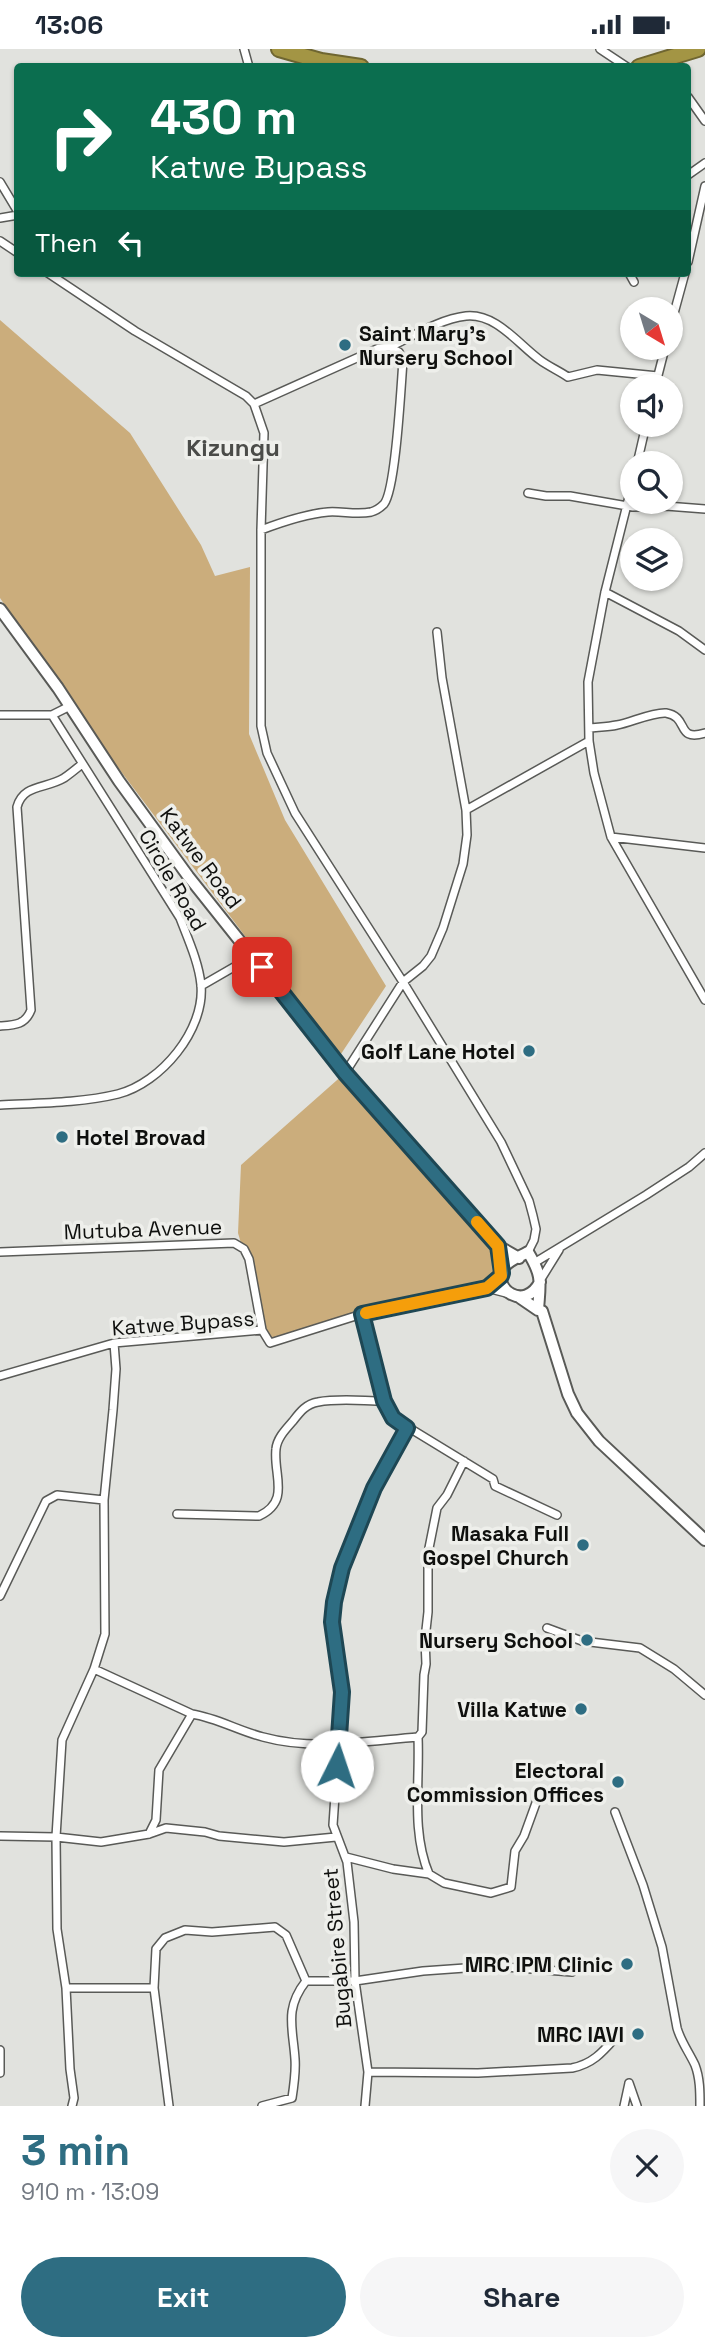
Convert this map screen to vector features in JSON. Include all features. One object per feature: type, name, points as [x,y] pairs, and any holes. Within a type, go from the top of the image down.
[{"type":"highway","points":[[279,49],[334,63]]},
{"type":"highway","points":[[652,63],[698,49]]},
{"type":"street","points":[[600,49],[621,63]]},
{"type":"street","points":[[691,101],[705,121]]},
{"type":"street","points":[[0,182],[14,206]]},
{"type":"street","points":[[691,248],[705,185]]},
{"type":"street","points":[[54,277],[135,331],[246,396],[254,404],[264,433],[261,726],[267,753],[295,813],[403,982],[501,1142],[519,1178],[529,1201],[536,1229],[534,1240],[524,1255],[505,1265],[501,1275]]},
{"type":"street","points":[[631,277],[634,282]]},
{"type":"street","points":[[678,297],[684,277]]},
{"type":"street","points":[[254,404],[379,348],[390,347],[443,322],[470,316],[489,320],[540,360],[568,376],[597,370],[638,374]]},
{"type":"street","points":[[261,530],[321,513],[374,511],[384,504],[389,493],[398,432],[403,361],[399,352],[390,347]]},
{"type":"street","points":[[528,493],[620,504]]},
{"type":"street","points":[[683,508],[705,509]]},
{"type":"street","points":[[625,514],[605,592],[588,683],[589,741],[594,773],[611,837],[705,1000]]},
{"type":"street","points":[[605,592],[678,631],[705,650]]},
{"type":"street","name":"Katwe Road","points":[[0,609],[188,876],[345,1073],[498,1246],[524,1255]]},
{"type":"street","points":[[345,1073],[403,982],[424,967],[431,956],[443,928],[463,864],[467,835],[466,810],[442,678],[437,632]]},
{"type":"street","points":[[0,715],[52,715],[70,706]]},
{"type":"street","points":[[589,728],[617,725],[665,713],[679,720],[688,735],[692,737],[705,733]]},
{"type":"street","name":"Circle Road","points":[[0,1105],[93,1099],[121,1094],[136,1087],[173,1060],[191,1035],[201,986],[180,918],[52,715]]},
{"type":"street","points":[[466,810],[589,741]]},
{"type":"street","points":[[0,1026],[21,1024],[28,1018],[31,1010],[17,807],[19,799],[32,789],[64,779],[82,764]]},
{"type":"street","points":[[611,837],[705,848]]},
{"type":"street","points":[[201,986],[253,956]]},
{"type":"street","points":[[534,1263],[668,1181],[705,1153]]},
{"type":"street","name":"Mutuba Avenue","points":[[0,1252],[234,1243],[244,1249],[249,1259],[262,1330]]},
{"type":"street","points":[[498,1246],[503,1287],[542,1311],[568,1394],[577,1413],[598,1441],[705,1539]]},
{"type":"street","points":[[515,1296],[528,1296],[536,1290],[559,1249]]},
{"type":"street","points":[[524,1255],[539,1270],[538,1310]]},
{"type":"street","name":"Katwe Bypass","points":[[487,1288],[501,1275]]},
{"type":"street","name":"Katwe Bypass","points":[[0,1376],[114,1343],[262,1330],[270,1343],[362,1314],[487,1288],[515,1296]]},
{"type":"street","points":[[362,1314],[384,1401],[393,1418],[493,1479],[498,1488],[557,1515]]},
{"type":"street","points":[[72,2106],[74,2098],[66,1988],[57,1930],[56,1837],[62,1740],[94,1669],[105,1634],[104,1500],[116,1369],[114,1343]]},
{"type":"street","points":[[177,1514],[259,1516],[269,1512],[279,1488],[276,1450],[278,1442],[303,1409],[319,1402],[384,1401]]},
{"type":"street","name":"Bugabire Street","points":[[365,2106],[368,2072],[355,1981],[354,1921],[346,1857],[332,1825],[342,1692],[332,1622],[342,1568],[374,1488],[407,1428]]},
{"type":"street","points":[[429,1874],[421,1848],[417,1803],[418,1737],[422,1732],[426,1664],[428,1553],[437,1508],[464,1461]]},
{"type":"street","points":[[0,1596],[46,1501],[57,1495],[104,1500]]},
{"type":"street","points":[[547,1628],[582,1641],[640,1647],[674,1669],[705,1695]]},
{"type":"street","points":[[94,1669],[192,1714],[207,1716],[264,1738],[326,1744],[362,1744],[418,1737]]},
{"type":"street","points":[[149,1834],[156,1821],[159,1770],[192,1714]]},
{"type":"street","points":[[326,1744],[339,1732]]},
{"type":"street","points":[[346,1857],[393,1869],[429,1874],[444,1883],[491,1893],[511,1887],[515,1851],[524,1836],[540,1792]]},
{"type":"street","points":[[615,1812],[643,1885],[658,1934],[677,2028],[699,2080],[700,2106]]},
{"type":"street","points":[[156,1821],[166,1828]]},
{"type":"street","points":[[0,1836],[56,1837],[93,1842],[149,1834],[166,1828],[284,1842],[336,1837]]},
{"type":"street","points":[[169,2106],[154,1988],[156,1949],[165,1938],[185,1930],[212,1932],[275,1927],[286,1935],[306,1981]]},
{"type":"street","points":[[306,1981],[355,1981],[423,1971],[479,1967],[572,1972]]},
{"type":"street","points":[[262,2106],[293,2102],[295,2060],[290,2019],[298,1992],[306,1981]]},
{"type":"street","points":[[66,1988],[154,1988]]},
{"type":"street","points":[[368,2072],[478,2073],[572,2068],[584,2066],[597,2059],[615,2038]]},
{"type":"street","points":[[0,2050],[0,2073]]},
{"type":"street","points":[[624,2106],[629,2083],[637,2106]]},
{"type":"shaded area","points":[[0,320],[130,433],[201,545],[215,576],[250,567],[249,734],[285,820],[386,986],[341,1054],[251,944],[95,737],[0,598]]},
{"type":"shaded area","points":[[345,1073],[489,1236],[501,1277],[270,1343],[238,1233],[241,1165]]},
{"type":"slow traffic","points":[[366,1313],[487,1288],[502,1273],[498,1246],[477,1222]]},
{"type":"place","name":"Saint Mary's Nursery School","points":[[345,345]]},
{"type":"place","name":"Golf Lane Hotel","points":[[529,1051]]},
{"type":"place","name":"Hotel Brovad","points":[[62,1137]]},
{"type":"place","name":"Masaka Full Gospel Church","points":[[583,1545]]},
{"type":"place","name":"Nursery School","points":[[587,1640]]},
{"type":"place","name":"Villa Katwe","points":[[581,1709]]},
{"type":"place","name":"Electoral Commission Offices","points":[[618,1782]]},
{"type":"place","name":"MRC IPM Clinic","points":[[627,1964]]},
{"type":"place","name":"MRC IAVI","points":[[638,2034]]},
{"type":"district","name":"Kizungu","points":[[233,447]]},
{"type":"route","points":[[262,967],[345,1073],[498,1246],[502,1273],[487,1288],[362,1314],[384,1401],[393,1418],[407,1428],[374,1488],[342,1568],[334,1602],[332,1622],[342,1692],[337,1766]]}]
